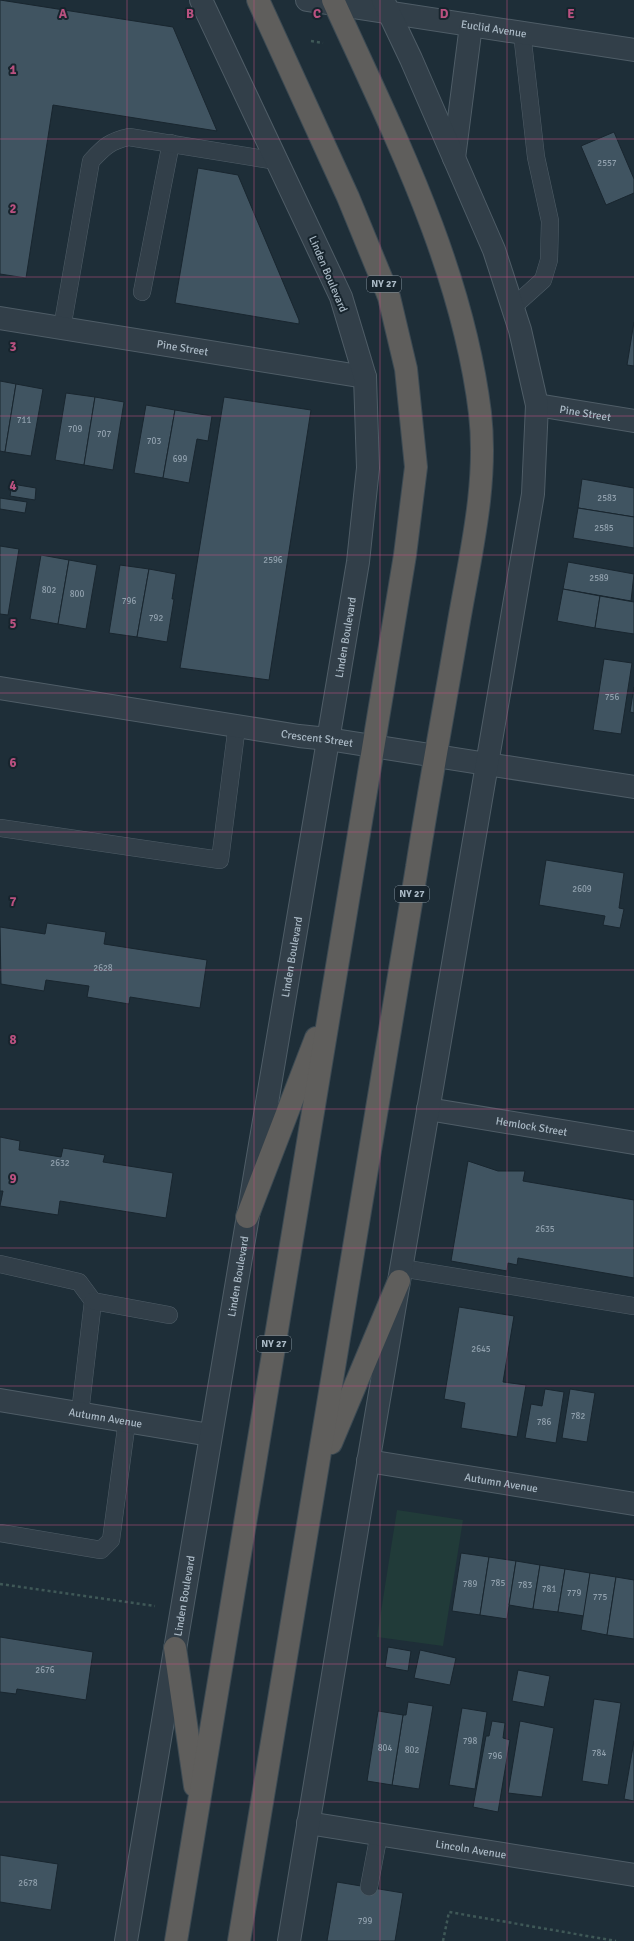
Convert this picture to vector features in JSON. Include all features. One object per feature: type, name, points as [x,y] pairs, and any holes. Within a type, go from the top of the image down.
[{"type":"highway","name":"NY 27","points":[[176,1941],[406,555],[416,467],[406,369],[389,297],[348,197],[258,0]]},
{"type":"highway","name":"NY 27","points":[[239,1941],[435,756],[476,524],[482,460],[480,413],[466,341],[444,259],[421,196],[334,2]]},
{"type":"highway","points":[[247,1217],[332,994]]},
{"type":"highway","points":[[316,1478],[400,1274]]},
{"type":"highway","points":[[175,1648],[198,1806]]},
{"type":"street","name":"Linden Boulevard","points":[[126,1941],[358,562],[368,468],[364,377],[340,297],[201,0]]},
{"type":"street","name":"Euclid Avenue","points":[[307,0],[386,6],[472,25],[634,50]]},
{"type":"street","points":[[289,1941],[368,1461],[533,494],[537,405],[520,330],[494,250],[386,6]]},
{"type":"street","points":[[454,159],[472,25]]},
{"type":"street","name":"Pine Street","points":[[0,318],[364,377]]},
{"type":"street","name":"Pine Street","points":[[537,405],[634,421]]},
{"type":"street","name":"Crescent Street","points":[[0,688],[299,736],[328,739],[634,786]]},
{"type":"street","name":"Hemlock Street","points":[[428,1109],[634,1143]]},
{"type":"street","name":"Autumn Avenue","points":[[0,1400],[210,1435]]},
{"type":"street","name":"Autumn Avenue","points":[[368,1461],[634,1504]]},
{"type":"street","name":"Lincoln Avenue","points":[[308,1823],[634,1875]]},
{"type":"lane","points":[[513,307],[543,280],[549,260],[550,221],[536,157],[522,33]]},
{"type":"lane","points":[[62,328],[91,161],[104,146],[117,140],[129,137],[277,161]]},
{"type":"lane","points":[[142,292],[171,143]]},
{"type":"lane","points":[[0,828],[220,860],[237,725]]},
{"type":"lane","points":[[0,1264],[79,1282],[93,1301],[80,1413]]},
{"type":"lane","points":[[400,1274],[634,1306]]},
{"type":"lane","points":[[93,1301],[169,1315]]},
{"type":"lane","points":[[0,1533],[101,1550],[111,1540],[127,1421]]},
{"type":"lane","points":[[369,1887],[379,1834]]},
{"type":"path","points":[[0,1584],[155,1606]]},
{"type":"path","points":[[443,1941],[449,1912],[616,1941]]},
{"type":"green space","points":[[397,1510],[463,1520],[443,1646],[377,1637]]},
{"type":"building","points":[[0,0],[173,27],[217,131],[53,105],[26,278],[0,274]]},
{"type":"building","points":[[614,132],[634,179],[634,193],[606,205],[581,146]]},
{"type":"building","points":[[198,168],[238,175],[299,320],[299,324],[175,303]]},
{"type":"building","points":[[634,322],[634,366],[627,365]]},
{"type":"building","points":[[0,381],[16,384],[5,452],[0,451]]},
{"type":"building","points":[[16,384],[43,389],[31,456],[5,452]]},
{"type":"building","points":[[66,393],[95,397],[84,465],[55,460]]},
{"type":"building","points":[[95,397],[124,402],[113,470],[84,465]]},
{"type":"building","points":[[224,397],[311,410],[269,680],[180,668]]},
{"type":"building","points":[[146,405],[175,410],[163,478],[134,473]]},
{"type":"building","points":[[175,410],[212,416],[208,441],[197,439],[189,483],[163,478]]},
{"type":"building","points":[[582,479],[634,488],[634,517],[578,508]]},
{"type":"building","points":[[12,484],[36,488],[35,500],[10,496]]},
{"type":"building","points":[[0,498],[27,502],[25,513],[0,509]]},
{"type":"building","points":[[578,508],[634,517],[634,548],[573,538]]},
{"type":"building","points":[[0,546],[19,549],[8,615],[0,614]]},
{"type":"building","points":[[41,555],[69,560],[58,624],[30,619]]},
{"type":"building","points":[[69,560],[97,565],[86,629],[58,624]]},
{"type":"building","points":[[568,562],[634,574],[631,601],[563,589]]},
{"type":"building","points":[[120,565],[149,569],[137,637],[109,633]]},
{"type":"building","points":[[149,569],[176,574],[172,599],[174,599],[167,642],[137,637]]},
{"type":"building","points":[[563,589],[600,596],[595,628],[557,621]]},
{"type":"building","points":[[600,596],[634,602],[634,634],[595,628]]},
{"type":"building","points":[[604,659],[632,663],[621,734],[593,730]]},
{"type":"building","points":[[634,687],[634,713],[630,712]]},
{"type":"building","points":[[546,860],[624,873],[619,908],[624,909],[620,928],[603,925],[605,916],[539,905]]},
{"type":"building","points":[[47,923],[106,932],[104,944],[207,960],[200,1008],[130,997],[129,1004],[87,997],[89,986],[46,980],[44,991],[1,984],[0,927],[45,934]]},
{"type":"building","points":[[0,1137],[20,1141],[19,1150],[61,1157],[63,1148],[105,1155],[103,1162],[173,1173],[166,1218],[60,1201],[58,1215],[0,1206],[3,1191],[0,1191]]},
{"type":"building","points":[[468,1161],[498,1171],[525,1171],[523,1181],[634,1200],[634,1278],[518,1258],[517,1265],[508,1263],[507,1271],[451,1261]]},
{"type":"building","points":[[459,1307],[514,1316],[503,1382],[526,1385],[517,1437],[461,1428],[465,1403],[444,1399]]},
{"type":"building","points":[[545,1389],[564,1392],[556,1443],[525,1438],[531,1404],[542,1406]]},
{"type":"building","points":[[570,1389],[595,1393],[587,1442],[562,1438]]},
{"type":"building","points":[[461,1553],[489,1557],[480,1615],[452,1611]]},
{"type":"building","points":[[489,1557],[516,1561],[507,1619],[480,1615]]},
{"type":"building","points":[[516,1561],[540,1565],[533,1609],[509,1605]]},
{"type":"building","points":[[540,1565],[565,1569],[558,1612],[533,1609]]},
{"type":"building","points":[[565,1569],[590,1573],[584,1616],[558,1612]]},
{"type":"building","points":[[590,1573],[616,1577],[607,1635],[581,1630]]},
{"type":"building","points":[[616,1577],[634,1580],[634,1639],[607,1635]]},
{"type":"building","points":[[0,1637],[93,1652],[86,1700],[17,1689],[16,1694],[0,1692]]},
{"type":"building","points":[[388,1647],[411,1651],[408,1671],[385,1667]]},
{"type":"building","points":[[420,1650],[456,1658],[450,1685],[414,1678]]},
{"type":"building","points":[[518,1670],[550,1676],[544,1707],[512,1701]]},
{"type":"building","points":[[594,1699],[621,1703],[608,1785],[582,1781]]},
{"type":"building","points":[[408,1702],[433,1706],[419,1789],[392,1785],[403,1715],[406,1715]]},
{"type":"building","points":[[462,1708],[487,1712],[475,1789],[449,1785]]},
{"type":"building","points":[[378,1711],[403,1715],[392,1785],[367,1781]]},
{"type":"building","points":[[492,1721],[505,1723],[503,1738],[510,1740],[498,1812],[473,1807],[486,1736],[489,1736]]},
{"type":"building","points":[[520,1721],[554,1728],[542,1797],[508,1793]]},
{"type":"building","points":[[634,1741],[634,1801],[624,1799]]},
{"type":"building","points":[[0,1855],[58,1864],[51,1910],[0,1902]]},
{"type":"building","points":[[337,1882],[403,1893],[395,1941],[327,1941]]}]
